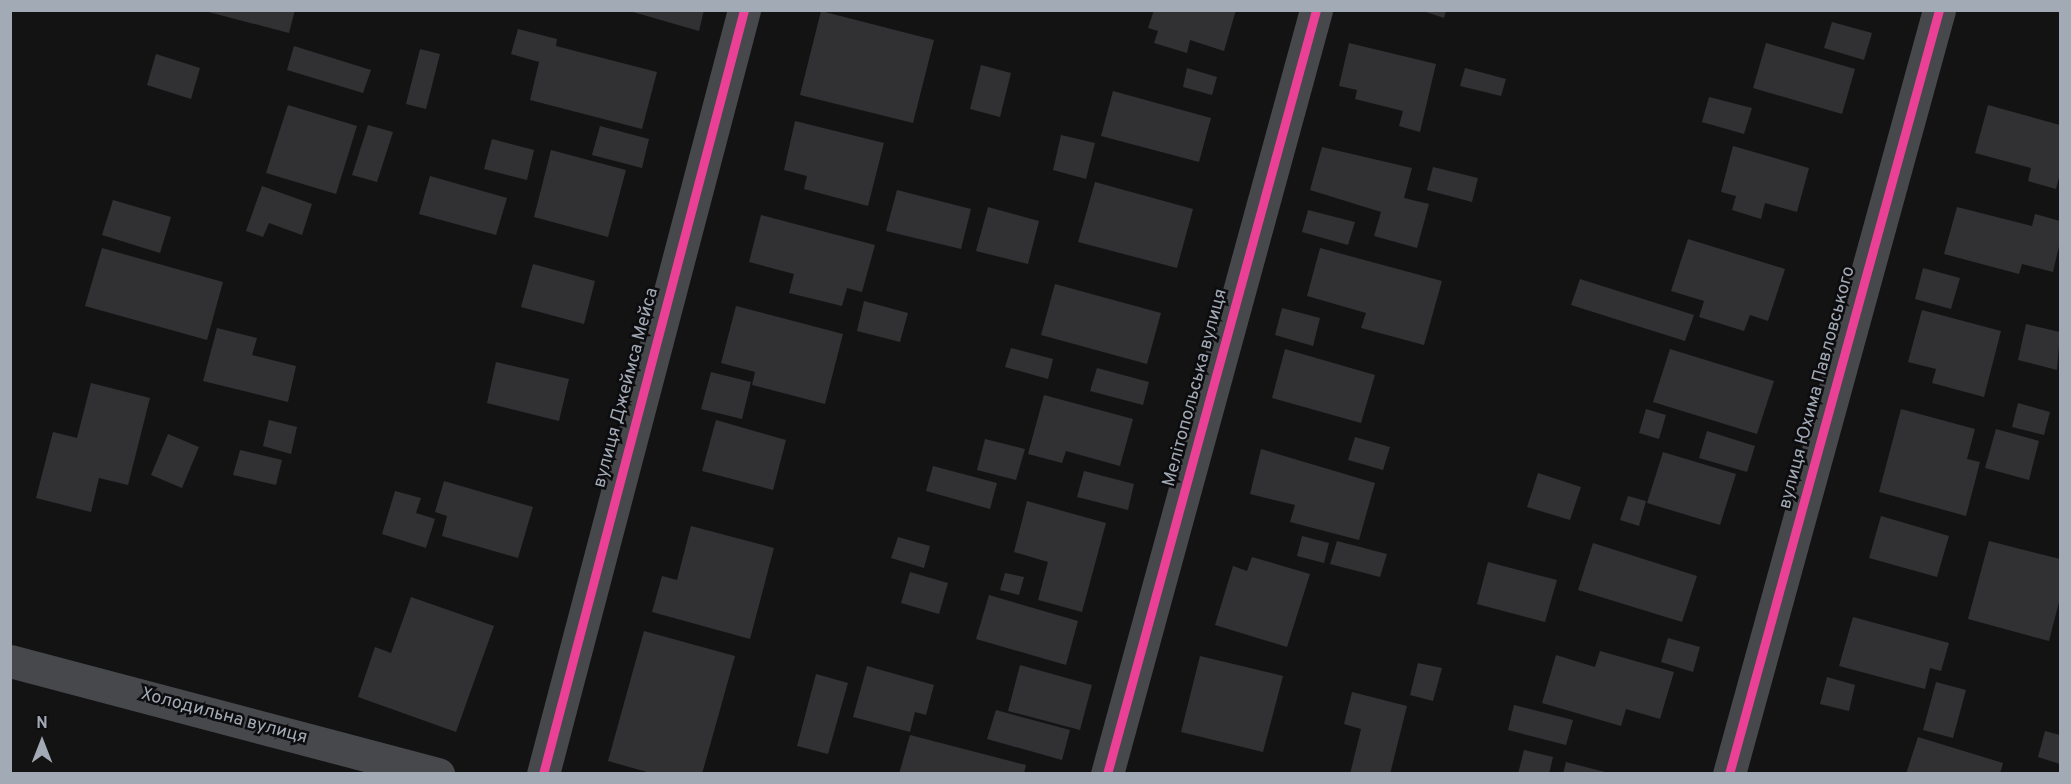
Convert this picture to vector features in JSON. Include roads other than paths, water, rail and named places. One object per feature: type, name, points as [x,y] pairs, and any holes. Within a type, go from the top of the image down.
[{"type":"street","name":"вулиця Джеймса Мейса","points":[[543,774],[744,10]]},
{"type":"street","name":"Мелітопольська вулиця","points":[[1107,774],[1316,10]]},
{"type":"street","name":"вулиця Юхима Павловського","points":[[1729,774],[1940,10]]},
{"type":"street","name":"Холодильна вулиця","points":[[10,661],[438,774]]}]
